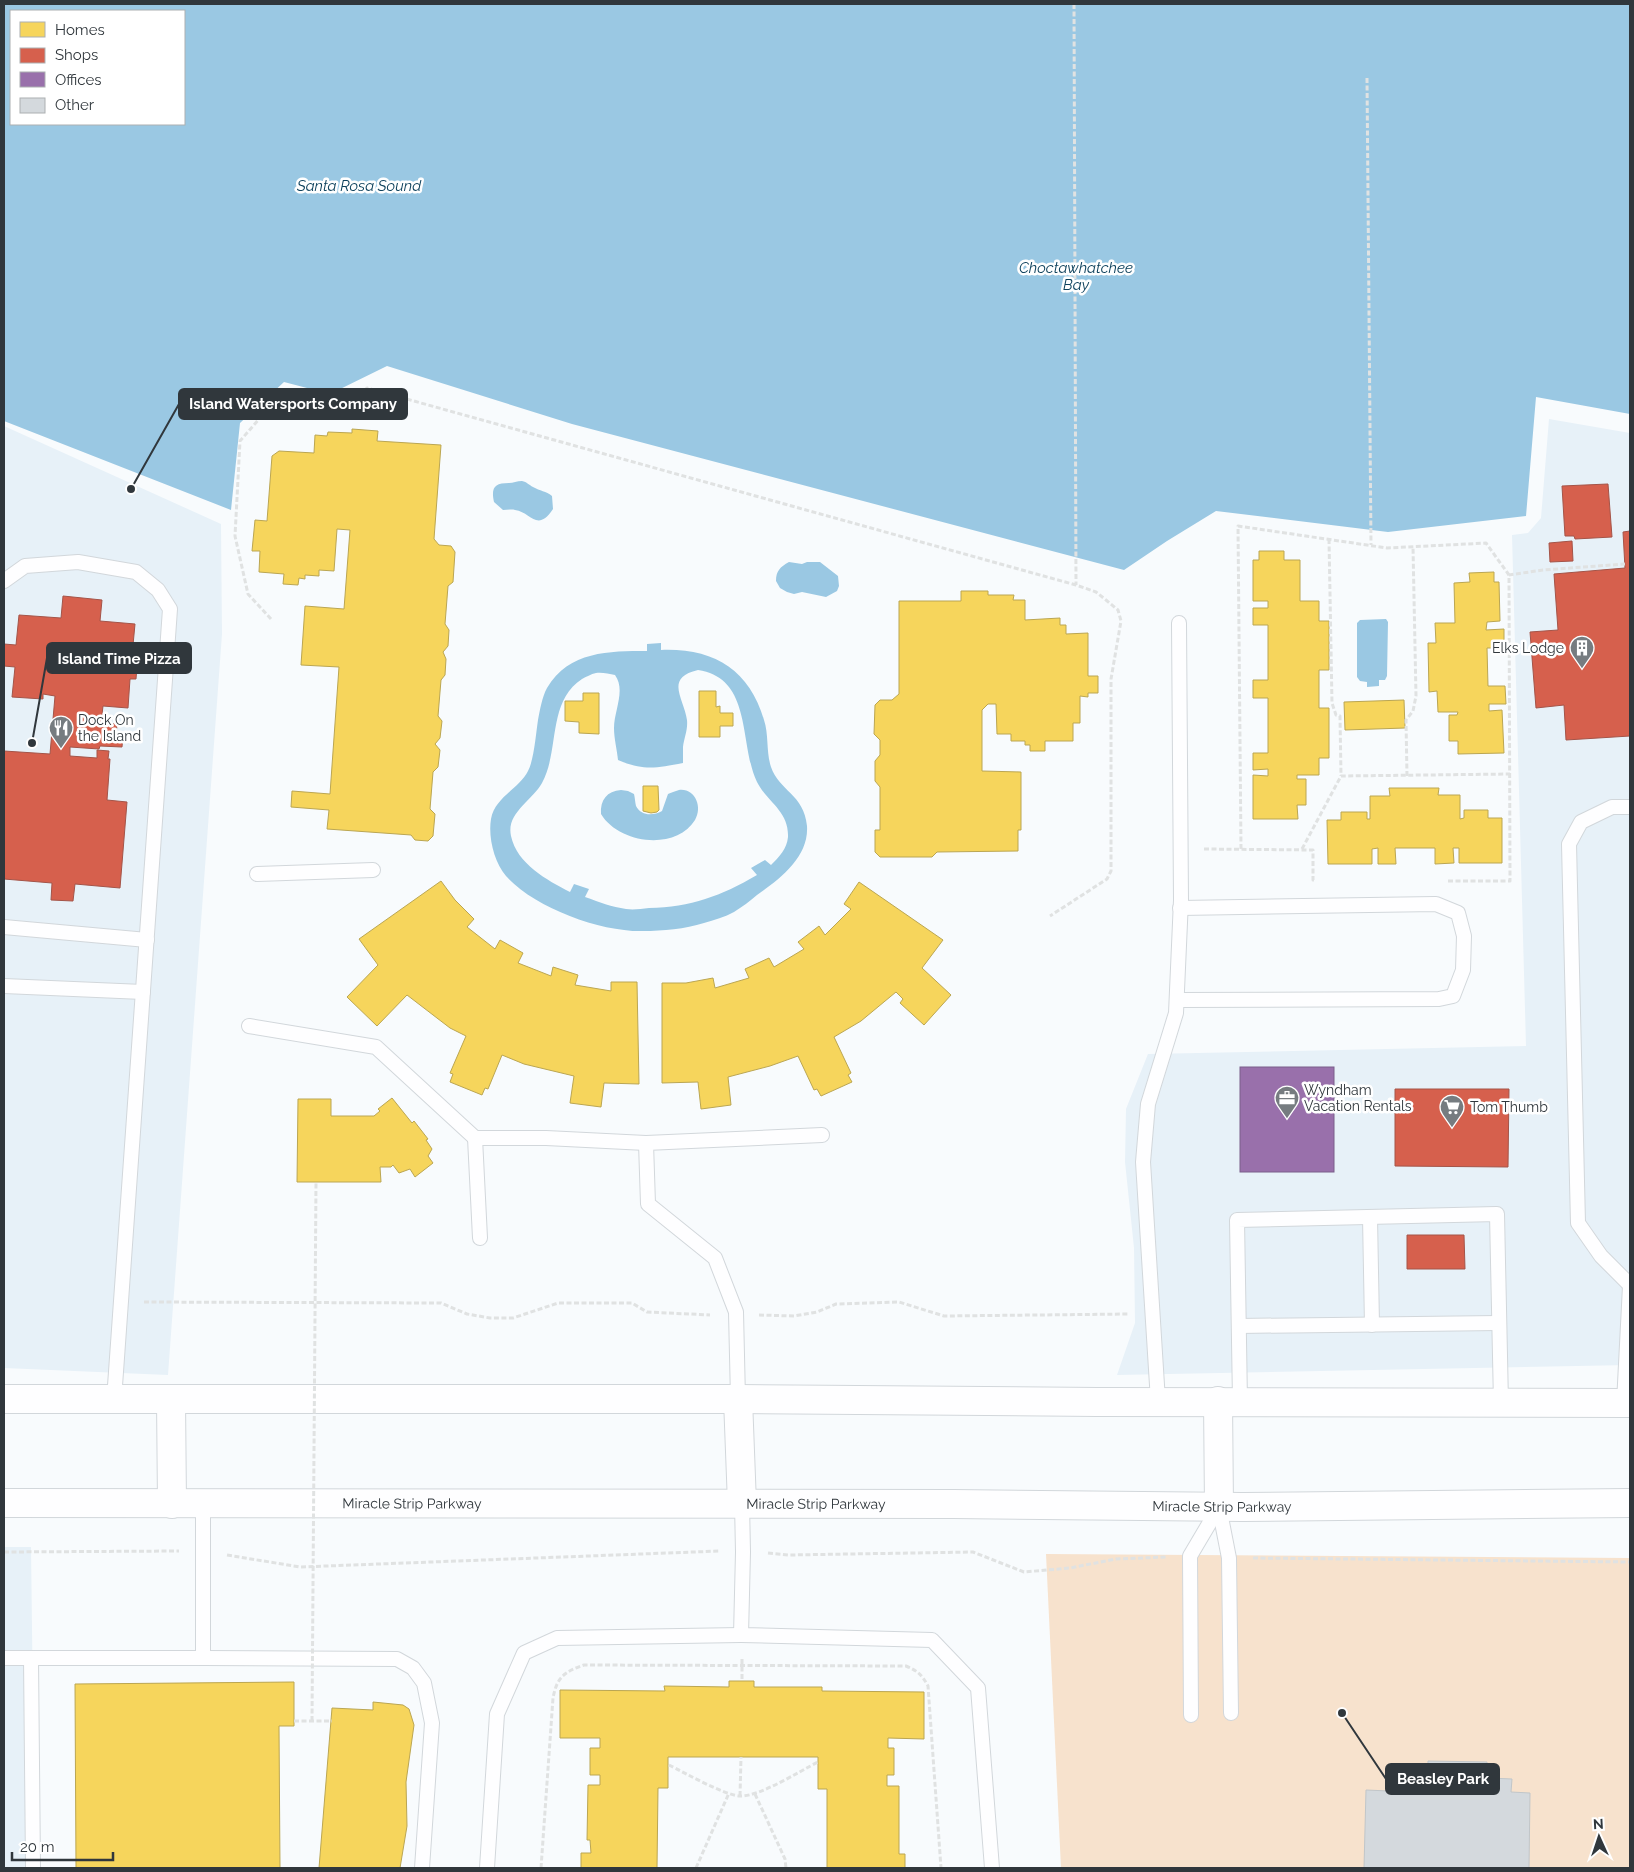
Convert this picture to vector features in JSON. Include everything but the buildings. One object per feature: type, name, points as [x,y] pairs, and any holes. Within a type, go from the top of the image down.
[{"type":"highway","points":[[4,1399],[738,1398],[1627,1403]]},
{"type":"highway","points":[[738,1398],[742,1504]]},
{"type":"highway","points":[[171,1400],[172,1504]]},
{"type":"highway","points":[[1219,1507],[1229,1401]]},
{"type":"highway","name":"Miracle Strip Parkway","points":[[4,1504],[1084,1504],[1219,1507],[1630,1503]]},
{"type":"lane","points":[[4,581],[25,566],[78,562],[136,572],[158,590],[170,610],[114,1400]]},
{"type":"lane","points":[[1158,1401],[1143,1162],[1148,1104],[1176,1013],[1177,1000],[1180,908],[1179,622]]},
{"type":"lane","points":[[1627,1403],[1630,1285],[1601,1256],[1578,1223],[1569,844],[1581,822],[1612,807],[1630,807]]},
{"type":"lane","points":[[257,874],[372,870]]},
{"type":"lane","points":[[1177,1000],[1439,1000],[1453,996],[1463,970],[1464,936],[1458,913],[1436,904],[1180,908]]},
{"type":"lane","points":[[4,927],[147,940]]},
{"type":"lane","points":[[4,986],[143,992]]},
{"type":"lane","points":[[249,1026],[376,1047],[475,1138],[546,1138],[646,1143],[822,1136]]},
{"type":"lane","points":[[475,1138],[480,1238]]},
{"type":"lane","points":[[646,1143],[648,1204],[715,1258],[736,1315],[738,1398]]},
{"type":"lane","points":[[1229,1401],[1239,1326],[1236,1220],[1497,1214],[1501,1402]]},
{"type":"lane","points":[[1370,1217],[1372,1325]]},
{"type":"lane","points":[[1239,1326],[1499,1323]]},
{"type":"lane","points":[[203,1504],[203,1658]]},
{"type":"lane","points":[[741,1634],[742,1504]]},
{"type":"lane","points":[[1219,1507],[1229,1558],[1231,1712]]},
{"type":"lane","points":[[1191,1715],[1190,1556],[1219,1507]]},
{"type":"lane","points":[[487,1868],[497,1714],[524,1653],[557,1638],[741,1634],[932,1640],[978,1688],[992,1868]]},
{"type":"lane","points":[[4,1658],[397,1659],[413,1668],[424,1683],[432,1723],[422,1868]]},
{"type":"lane","points":[[31,1658],[33,1868]]},
{"type":"path","points":[[1074,4],[1076,585]]},
{"type":"path","points":[[1367,78],[1371,545]]},
{"type":"path","points":[[271,619],[248,594],[235,536],[240,441],[273,403],[307,411],[327,412],[344,407],[367,388],[1096,592],[1118,610],[1121,621],[1111,679],[1111,871],[1107,879],[1050,916]]},
{"type":"path","points":[[1241,849],[1238,526],[1387,548],[1486,543],[1509,575],[1510,881],[1441,881]]},
{"type":"path","points":[[1302,849],[1341,776],[1340,716],[1336,715],[1332,703],[1329,539]]},
{"type":"path","points":[[1407,776],[1406,720],[1415,705],[1416,696],[1413,547]]},
{"type":"path","points":[[1509,575],[1543,570],[1625,564]]},
{"type":"path","points":[[1341,776],[1510,774]]},
{"type":"path","points":[[1180,849],[1313,850],[1312,880],[1322,880]]},
{"type":"path","points":[[312,1721],[316,1182]]},
{"type":"path","points":[[121,1302],[441,1302],[467,1314],[490,1318],[513,1318],[558,1303],[632,1303],[647,1312],[736,1315],[794,1316],[817,1312],[836,1304],[899,1302],[944,1316],[1153,1314]]},
{"type":"path","points":[[4,1552],[203,1551],[300,1567],[697,1551],[743,1552]]},
{"type":"path","points":[[541,1868],[553,1698],[556,1684],[562,1676],[584,1665],[604,1665],[906,1666],[917,1670],[928,1686],[941,1868]]},
{"type":"path","points":[[294,1721],[332,1721]]},
{"type":"path","points":[[740,1796],[742,1757]]},
{"type":"path","points":[[669,1765],[729,1793],[740,1796],[755,1794],[818,1762]]},
{"type":"path","points":[[696,1868],[729,1793]]},
{"type":"path","points":[[755,1794],[785,1859],[786,1868]]},
{"type":"shaded area","points":[[1549,419],[1630,433],[1630,1365],[1117,1375],[1135,1323],[1134,1248],[1125,1162],[1126,1109],[1148,1054],[1526,1046],[1512,535],[1528,533],[1541,518]]},
{"type":"shaded area","points":[[4,426],[221,524],[222,634],[168,1375],[4,1368]]},
{"type":"shaded area","points":[[4,1547],[31,1547],[35,1868],[4,1868]]},
{"type":"shaded area","points":[[1046,1554],[1630,1558],[1630,1868],[1061,1868]]},
{"type":"water","name":"Choctawhatchee Bay","points":[[4,4],[1630,4],[1630,414],[1536,397],[1526,516],[1388,532],[1216,511],[1124,570],[572,424],[387,366],[330,394],[284,382],[240,423],[231,510],[4,421]]},
{"type":"water","points":[[522,481],[552,496],[553,509],[543,520],[534,519],[515,510],[503,510],[494,502],[493,490],[497,485]]},
{"type":"water","points":[[789,562],[802,564],[820,562],[838,576],[839,586],[837,591],[826,597],[802,592],[794,594],[780,588],[776,581],[778,572]]},
{"type":"water","points":[[1386,619],[1388,622],[1387,676],[1385,680],[1379,680],[1379,686],[1367,687],[1367,682],[1360,681],[1357,677],[1357,623],[1360,620]]},
{"type":"water","points":[[661,643],[661,650],[680,650],[712,658],[726,665],[739,675],[749,687],[764,720],[771,767],[780,782],[801,807],[807,826],[803,848],[791,866],[775,882],[734,912],[689,927],[643,931],[608,927],[570,916],[551,908],[518,888],[506,876],[498,864],[493,849],[490,826],[493,811],[497,805],[528,771],[542,699],[556,676],[578,660],[604,653],[647,651],[647,644]],"holes":[[[698,670],[716,676],[728,686],[736,699],[757,782],[785,820],[788,837],[786,845],[780,856],[771,865],[765,860],[751,868],[757,875],[731,889],[705,899],[679,905],[631,909],[611,906],[585,897],[589,889],[574,884],[570,892],[552,882],[526,863],[514,846],[510,828],[516,814],[542,783],[551,756],[559,713],[571,689],[582,679],[594,673],[615,675],[620,694],[614,721],[614,736],[618,760],[635,766],[657,767],[683,763],[687,720],[679,690],[682,678]]]},
{"type":"water","points":[[621,790],[634,794],[636,806],[641,812],[655,814],[662,811],[668,794],[685,790],[696,799],[698,804],[697,815],[686,830],[675,836],[662,840],[634,837],[621,832],[609,824],[601,814],[605,797],[612,792]]},
{"type":"place","name":"Island Watersports Company","points":[[131,489]]},
{"type":"place","name":"Elks Lodge","points":[[1582,669]]},
{"type":"place","name":"Island Time Pizza","points":[[32,743]]},
{"type":"place","name":"Dock On the Island","points":[[61,749]]},
{"type":"place","name":"Wyndham Vacation Rentals","points":[[1287,1119]]},
{"type":"place","name":"Tom Thumb","points":[[1452,1128]]},
{"type":"place","name":"Beasley Park","points":[[1342,1713]]},
{"type":"water label","name":"Santa Rosa Sound","points":[[359,186]]}]
